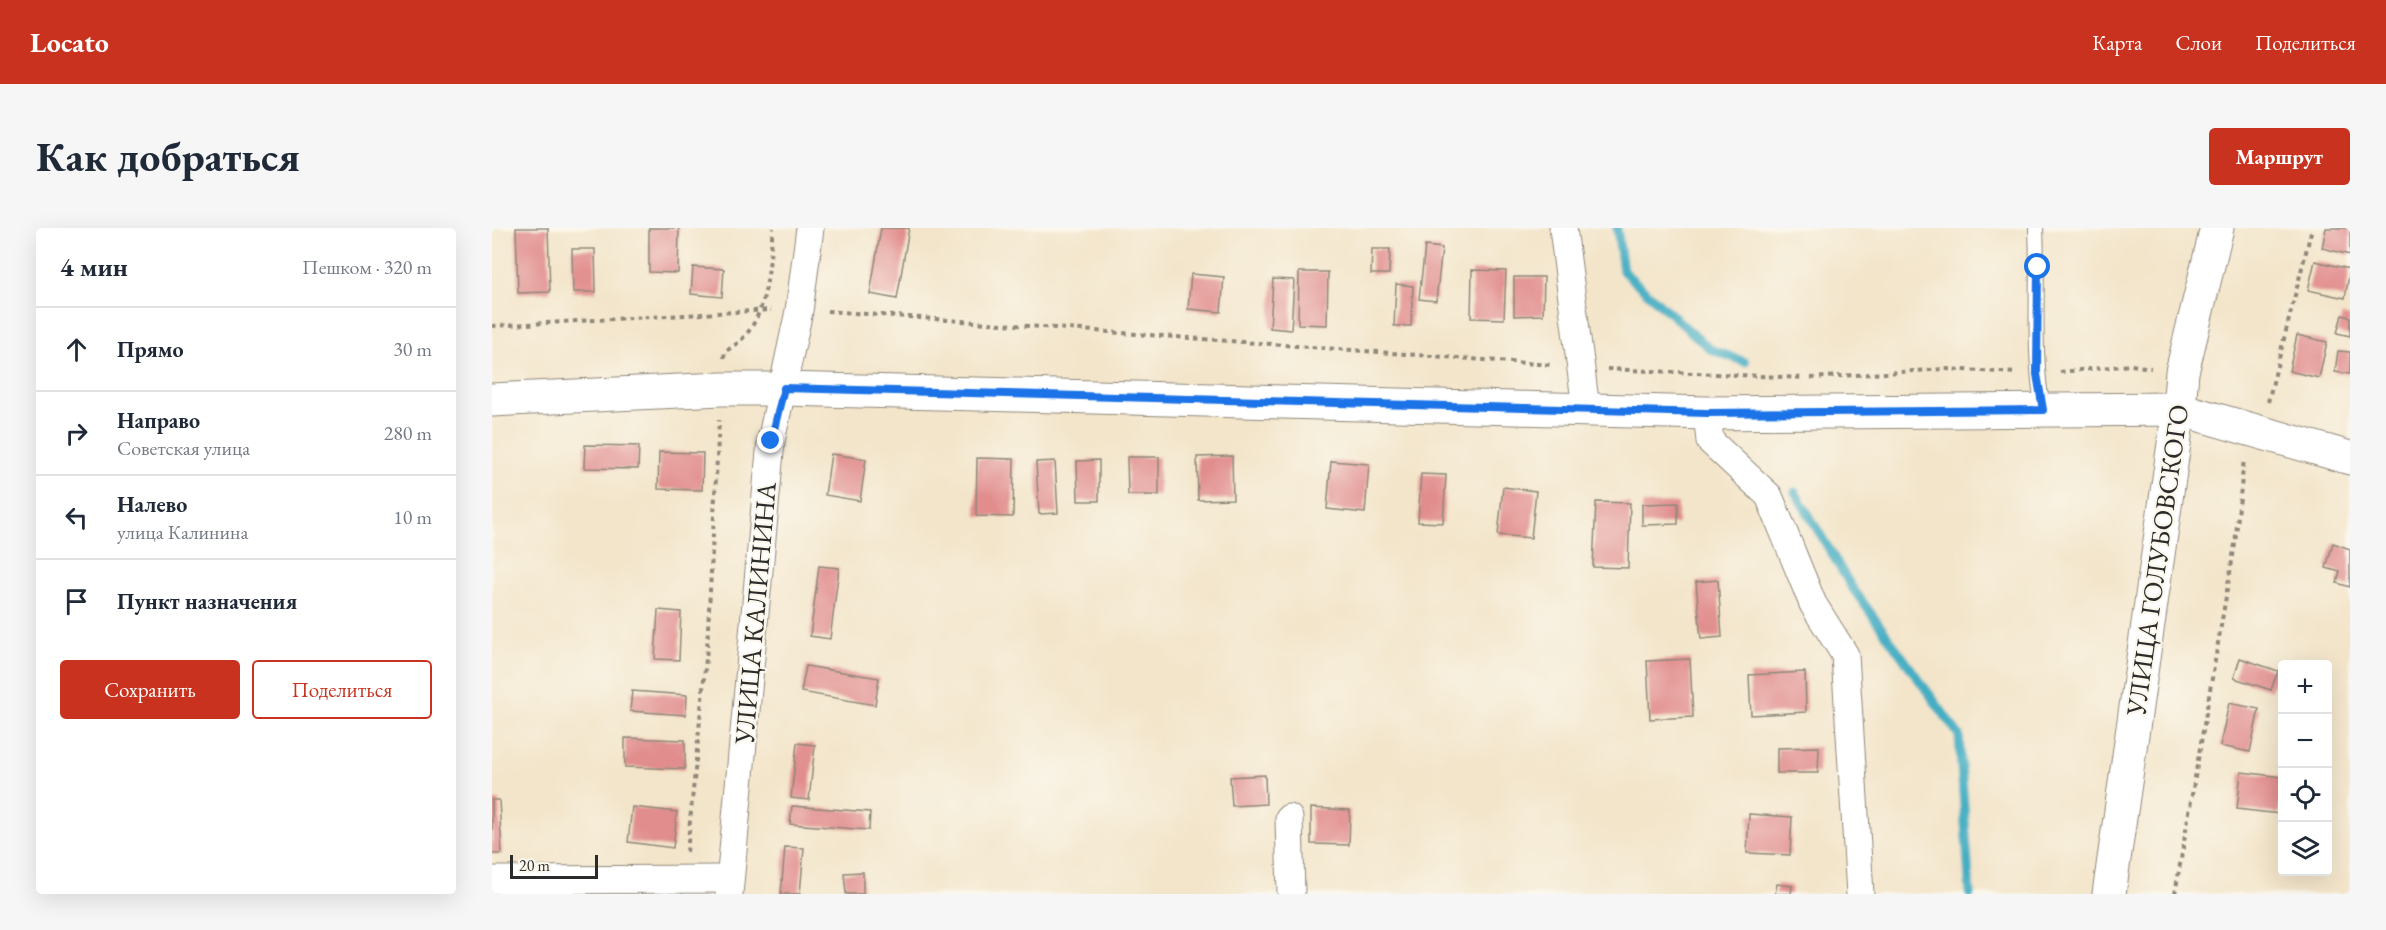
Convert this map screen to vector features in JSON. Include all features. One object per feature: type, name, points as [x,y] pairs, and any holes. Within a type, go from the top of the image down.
[{"type":"street","name":"УЛИЦА КАЛИНИНА","points":[[730,887],[771,441],[799,311],[810,228]]},
{"type":"street","points":[[1563,228],[1586,409]]},
{"type":"street","name":"УЛИЦА ГОЛУБОВСКОГО","points":[[2109,894],[2179,409],[2182,372],[2217,228]]},
{"type":"street","points":[[492,400],[784,388],[1707,413],[2179,409],[2350,458]]},
{"type":"street","points":[[1707,413],[1710,441],[1768,496],[1813,604],[1845,655],[1860,894]]},
{"type":"street","points":[[1289,818],[1291,894]]},
{"type":"street","points":[[492,880],[684,880],[730,887]]},
{"type":"lane","points":[[2036,228],[2037,374],[2043,410]]},
{"type":"path","points":[[684,880],[707,648],[725,351],[740,344],[753,327],[765,296],[773,228]]},
{"type":"path","points":[[2175,894],[2235,544],[2249,429],[2256,403],[2267,406],[2312,228]]},
{"type":"path","points":[[492,326],[758,310],[799,311],[1671,374],[1807,378],[1945,369],[2037,374],[2131,365],[2182,372]]},
{"type":"building","points":[[516,228],[548,228],[550,292],[518,293]]},
{"type":"building","points":[[649,228],[679,228],[678,273],[649,272]]},
{"type":"building","points":[[881,228],[909,228],[897,299],[870,294]]},
{"type":"building","points":[[2326,228],[2350,228],[2350,255],[2322,248]]},
{"type":"building","points":[[1425,246],[1442,248],[1436,301],[1419,299]]},
{"type":"building","points":[[572,249],[595,249],[596,292],[573,292]]},
{"type":"building","points":[[1372,249],[1390,249],[1389,274],[1371,274]]},
{"type":"building","points":[[2315,261],[2350,269],[2345,298],[2308,290]]},
{"type":"building","points":[[693,267],[724,269],[722,297],[691,294]]},
{"type":"building","points":[[1472,270],[1506,271],[1504,319],[1471,318]]},
{"type":"building","points":[[1299,272],[1328,272],[1327,325],[1298,324]]},
{"type":"building","points":[[1191,274],[1224,277],[1221,312],[1188,309]]},
{"type":"building","points":[[1514,277],[1544,277],[1543,315],[1514,316]]},
{"type":"building","points":[[1273,279],[1294,280],[1291,330],[1270,328]]},
{"type":"building","points":[[1396,284],[1413,286],[1411,326],[1394,326]]},
{"type":"building","points":[[2342,315],[2350,317],[2350,336],[2337,333]]},
{"type":"building","points":[[2297,335],[2327,342],[2319,378],[2289,371]]},
{"type":"building","points":[[2338,351],[2350,352],[2350,374],[2335,372]]},
{"type":"building","points":[[585,445],[639,446],[638,469],[584,468]]},
{"type":"building","points":[[659,452],[703,453],[702,490],[658,489]]},
{"type":"building","points":[[831,454],[866,459],[860,501],[825,495]]},
{"type":"building","points":[[1232,456],[1233,499],[1198,500],[1197,457]]},
{"type":"building","points":[[1127,457],[1159,457],[1159,495],[1128,495]]},
{"type":"building","points":[[977,458],[1014,459],[1013,517],[976,516]]},
{"type":"building","points":[[1099,460],[1099,501],[1078,501],[1077,461]]},
{"type":"building","points":[[1055,461],[1058,513],[1039,514],[1036,462]]},
{"type":"building","points":[[1331,461],[1369,464],[1365,513],[1327,509]]},
{"type":"building","points":[[1421,474],[1446,475],[1443,523],[1418,522]]},
{"type":"building","points":[[1503,487],[1536,491],[1531,538],[1498,535]]},
{"type":"building","points":[[1596,502],[1630,503],[1628,568],[1593,567]]},
{"type":"building","points":[[1678,503],[1678,524],[1642,525],[1642,504]]},
{"type":"building","points":[[2333,543],[2350,549],[2350,587],[2337,583],[2340,572],[2326,568]]},
{"type":"building","points":[[819,566],[839,568],[830,639],[810,636]]},
{"type":"building","points":[[1718,580],[1722,637],[1701,639],[1696,582]]},
{"type":"building","points":[[658,610],[681,612],[679,660],[655,659]]},
{"type":"building","points":[[2240,658],[2278,671],[2271,690],[2234,678]]},
{"type":"building","points":[[1690,659],[1693,717],[1650,719],[1647,661]]},
{"type":"building","points":[[806,666],[879,678],[875,705],[801,692]]},
{"type":"building","points":[[1805,672],[1806,712],[1751,715],[1749,675]]},
{"type":"building","points":[[632,691],[687,695],[686,715],[630,711]]},
{"type":"building","points":[[2229,703],[2259,709],[2250,752],[2220,746]]},
{"type":"building","points":[[625,738],[685,740],[685,769],[625,767]]},
{"type":"building","points":[[797,743],[815,745],[809,800],[791,798]]},
{"type":"building","points":[[1819,747],[1818,773],[1777,773],[1777,748]]},
{"type":"building","points":[[2241,772],[2278,777],[2278,814],[2237,809]]},
{"type":"building","points":[[1265,775],[1266,804],[1232,806],[1230,777]]},
{"type":"building","points":[[492,800],[499,800],[502,854],[492,854]]},
{"type":"building","points":[[792,806],[870,812],[869,830],[790,824]]},
{"type":"building","points":[[632,807],[677,812],[673,848],[628,842]]},
{"type":"building","points":[[1311,808],[1350,810],[1349,845],[1311,844]]},
{"type":"building","points":[[1749,814],[1792,817],[1790,855],[1747,853]]},
{"type":"building","points":[[785,847],[804,848],[800,894],[781,894]]},
{"type":"building","points":[[863,872],[863,894],[846,894],[844,873]]},
{"type":"building","points":[[1777,884],[1792,886],[1791,894],[1775,894]]},
{"type":"waterway","points":[[1617,228],[1623,271],[1710,349],[1745,362]]},
{"type":"waterway","points":[[1795,492],[1851,586],[1959,735],[1970,894]]},
{"type":"route","points":[[771,441],[784,388],[1707,413],[2043,410],[2037,374],[2038,267]]}]
